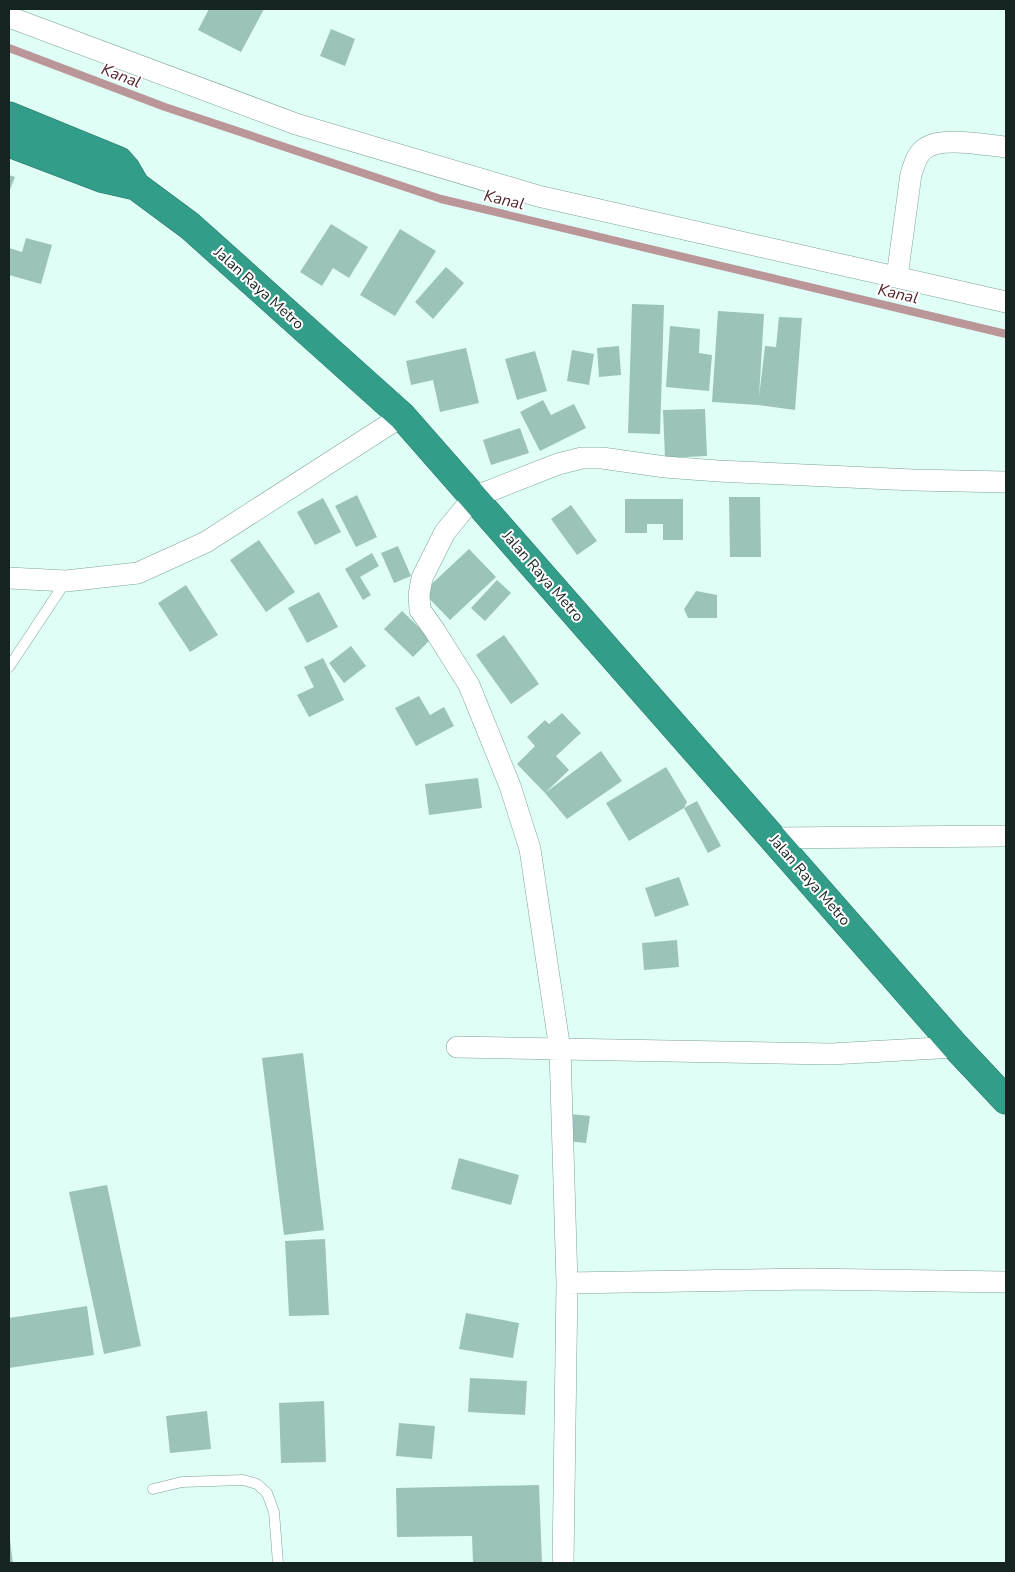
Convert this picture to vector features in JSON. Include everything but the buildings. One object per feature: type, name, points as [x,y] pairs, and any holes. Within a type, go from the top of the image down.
[{"type":"highway","points":[[9,116],[119,160],[136,186]]},
{"type":"highway","name":"Jalan Raya Metro","points":[[9,143],[101,178],[136,186],[190,226],[402,416],[956,1047],[1006,1100]]},
{"type":"street","points":[[9,17],[296,124],[538,196],[1006,302]]},
{"type":"street","points":[[897,277],[911,174],[922,150],[934,143],[957,142],[1006,147]]},
{"type":"street","points":[[9,578],[66,581],[138,573],[206,542],[402,416]]},
{"type":"street","points":[[563,1563],[567,1283],[560,1050],[530,849],[510,786],[469,685],[420,610],[419,595],[422,578],[445,532],[474,497],[558,464],[588,458],[718,471],[913,480],[1006,482]]},
{"type":"street","points":[[773,838],[1006,836]]},
{"type":"street","points":[[458,1047],[831,1054],[956,1047]]},
{"type":"street","points":[[567,1283],[809,1279],[1006,1282]]},
{"type":"lane","points":[[9,667],[66,581]]},
{"type":"lane","points":[[154,1489],[182,1482],[243,1480],[257,1484],[267,1493],[274,1512],[278,1563]]},
{"type":"waterway","name":"Kanal","points":[[9,48],[165,107],[441,199],[1006,334]]}]
